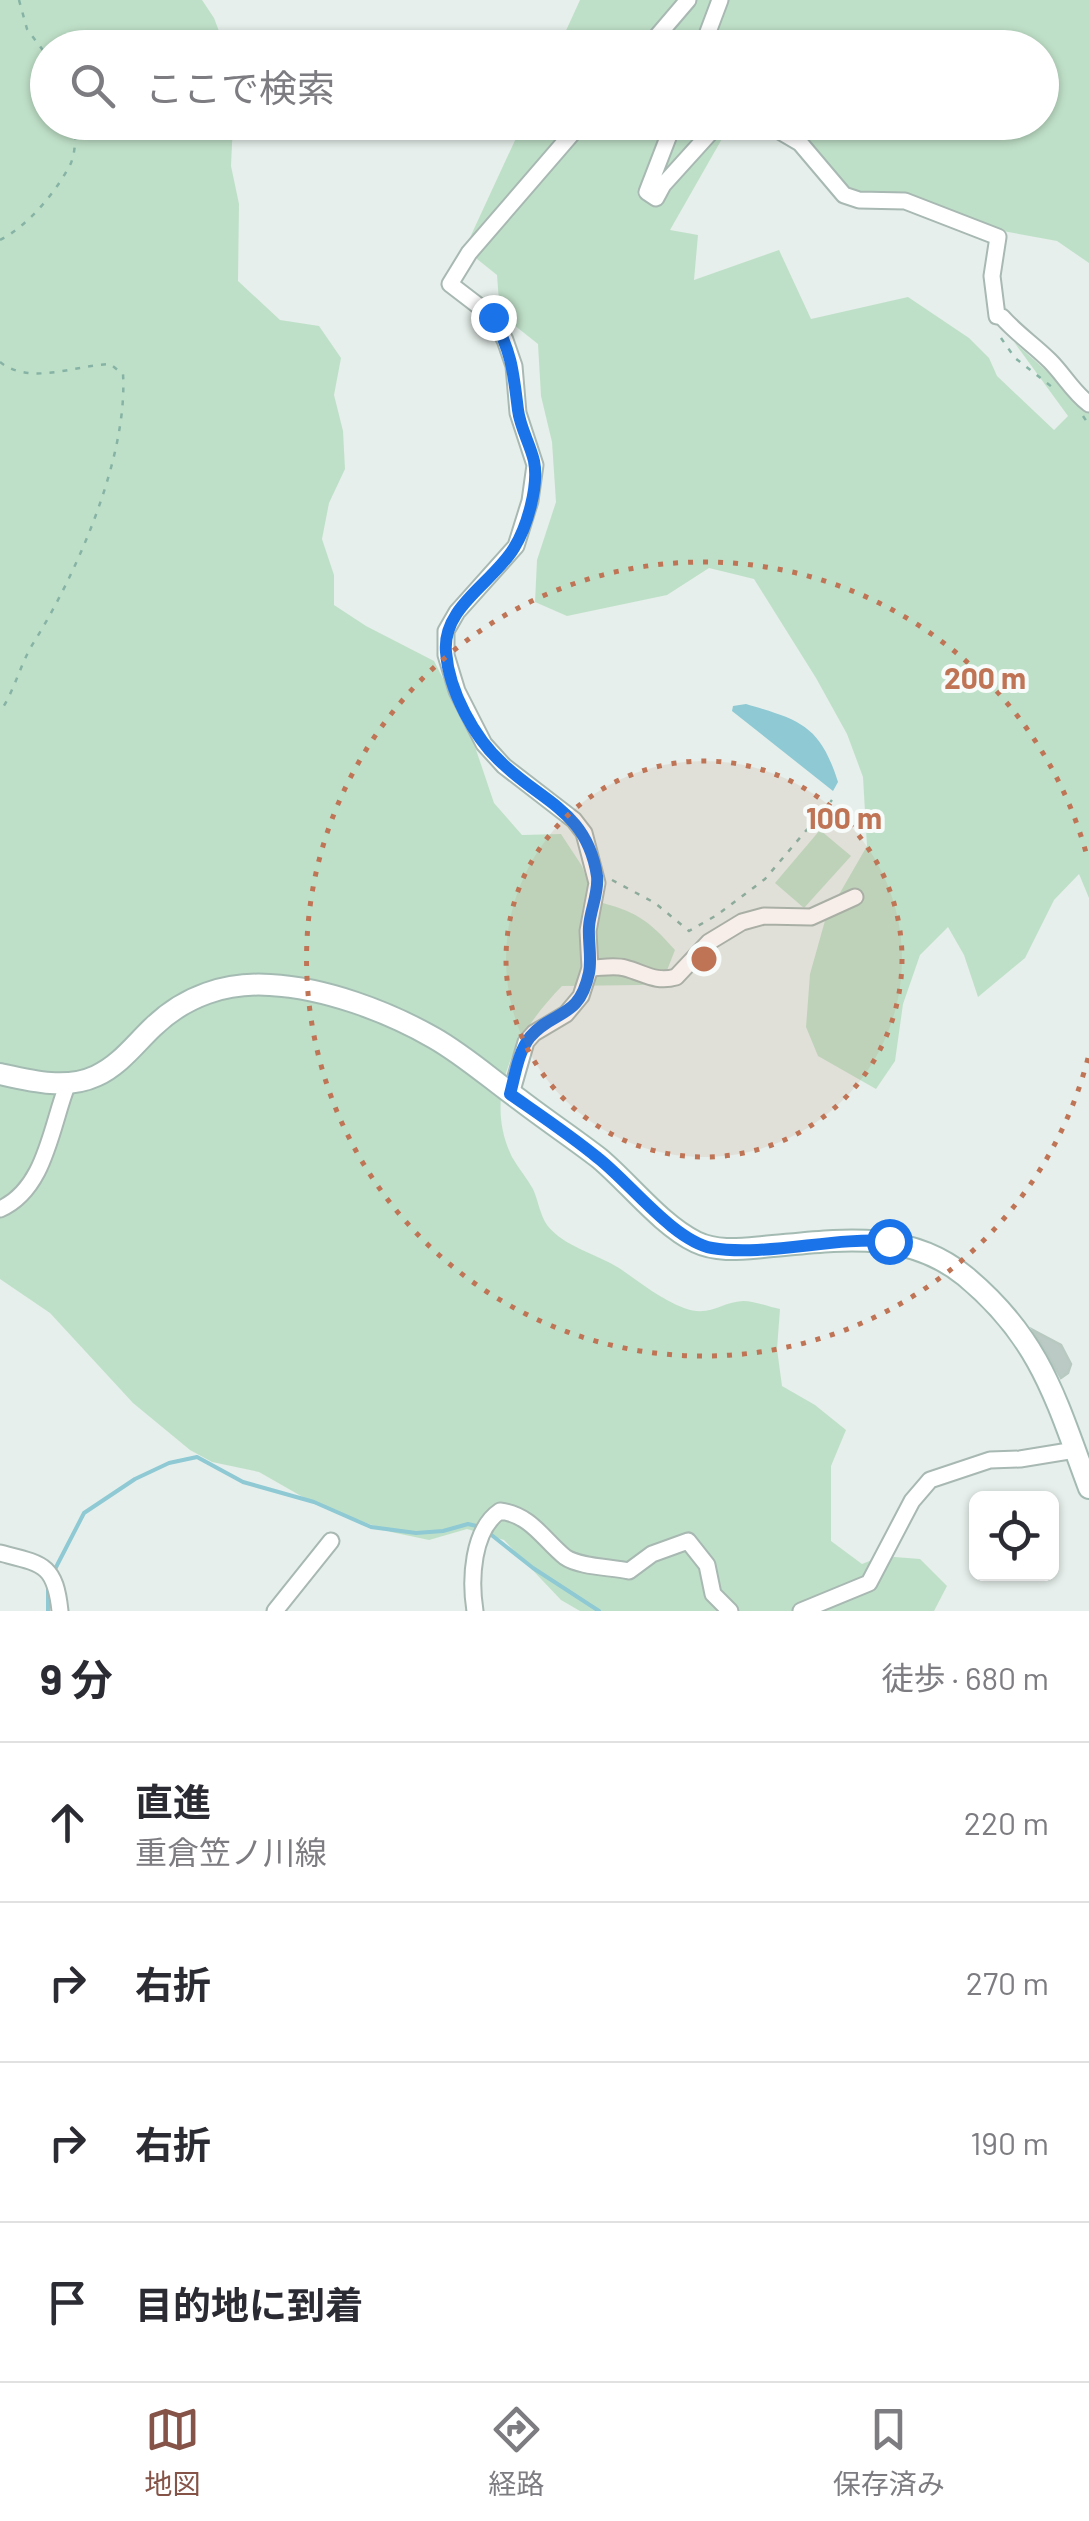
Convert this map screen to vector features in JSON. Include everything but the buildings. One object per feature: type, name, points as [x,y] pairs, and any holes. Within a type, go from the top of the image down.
[{"type":"main road","points":[[0,1074],[68,1083],[95,1077],[116,1064],[178,1006],[224,988],[263,984],[334,998],[405,1024],[437,1039],[598,1158],[675,1228],[708,1247],[750,1248],[864,1239],[910,1246],[947,1264],[993,1303],[1032,1349],[1089,1487]]},
{"type":"street","points":[[662,30],[688,0]]},
{"type":"street","points":[[709,30],[720,0]]},
{"type":"street","points":[[510,1094],[526,1042],[574,1006],[581,996],[590,968],[588,931],[596,874],[584,833],[574,820],[504,766],[484,744],[456,691],[446,655],[446,632],[457,612],[516,546],[530,501],[535,464],[518,413],[514,366],[505,340],[493,317],[450,284],[469,253],[566,140]]},
{"type":"street","points":[[667,140],[647,192],[656,198],[663,184],[703,140]]},
{"type":"street","points":[[795,140],[844,195],[859,200],[905,202],[998,237],[992,276],[997,316],[1050,361],[1083,407]]},
{"type":"street","points":[[590,968],[626,968],[655,980],[667,980],[676,976],[723,930],[764,916],[811,917],[854,897]]},
{"type":"street","points":[[0,1208],[14,1202],[38,1173],[68,1083]]},
{"type":"street","points":[[801,1611],[869,1583],[912,1500],[930,1480],[990,1460],[1020,1460],[1075,1450]]},
{"type":"street","points":[[475,1611],[472,1592],[479,1539],[490,1518],[500,1512],[516,1513],[542,1532],[568,1560],[629,1571],[652,1554],[688,1541],[707,1565],[713,1594],[730,1611]]},
{"type":"street","points":[[276,1611],[331,1540]]},
{"type":"street","points":[[0,1552],[29,1560],[52,1575],[60,1611]]},
{"type":"path","points":[[20,0],[30,32]]},
{"type":"path","points":[[0,240],[46,200],[72,160],[74,140]]},
{"type":"path","points":[[997,316],[1002,340],[1015,358],[1056,390]]},
{"type":"path","points":[[0,362],[32,374],[110,364],[123,374],[124,404],[106,485],[59,602],[33,643],[0,712]]},
{"type":"path","points":[[1083,407],[1089,425]]},
{"type":"path","points":[[596,874],[655,903],[689,930],[717,915],[765,879],[832,800]]},
{"type":"green space","points":[[0,0],[202,0],[219,30],[30,30],[30,140],[232,140],[231,166],[239,204],[238,281],[280,320],[319,326],[341,358],[334,395],[343,431],[345,469],[329,503],[322,539],[334,575],[334,605],[434,661],[469,729],[494,803],[522,835],[561,834],[582,866],[595,901],[640,918],[675,950],[664,978],[642,985],[562,986],[531,1023],[509,1064],[503,1087],[503,1133],[512,1157],[554,1233],[619,1268],[667,1300],[693,1311],[743,1301],[780,1309],[777,1349],[782,1386],[815,1405],[846,1430],[831,1466],[831,1541],[862,1564],[882,1556],[920,1559],[947,1586],[934,1611],[580,1611],[561,1600],[504,1540],[467,1529],[429,1540],[391,1532],[315,1504],[259,1472],[212,1462],[190,1450],[133,1403],[50,1313],[0,1279]]},
{"type":"green space","points":[[580,0],[1089,0],[1089,263],[1057,241],[975,226],[853,195],[792,140],[1059,140],[1059,30],[566,30]]},
{"type":"green space","points":[[515,140],[721,140],[670,230],[698,235],[694,280],[779,250],[811,319],[908,297],[969,338],[989,358],[997,376],[1054,430],[1068,416],[1014,342],[1089,409],[1089,898],[1079,874],[1054,900],[1025,958],[978,997],[964,955],[948,927],[920,955],[903,1004],[895,1061],[876,1089],[818,1056],[806,1027],[810,974],[826,917],[867,846],[863,777],[847,734],[754,579],[709,568],[667,595],[567,616],[535,602],[537,560],[556,502],[538,344],[500,314],[497,275],[477,259],[467,244]]},
{"type":"green space","points":[[820,830],[851,856],[804,908],[775,883]]},
{"type":"water","points":[[746,704],[794,721],[815,736],[838,782],[833,791],[732,711],[733,706]]},
{"type":"waterway","points":[[53,1573],[84,1513],[135,1479],[169,1463],[197,1457],[243,1482],[314,1502],[371,1527],[416,1533],[468,1524],[481,1527]]},
{"type":"waterway","points":[[489,1533],[533,1568],[599,1611]]},
{"type":"waterway","points":[[48,1586],[48,1611]]},
{"type":"route","points":[[493,317],[514,366],[518,413],[535,464],[530,501],[516,546],[457,612],[446,632],[446,655],[456,691],[484,744],[504,766],[574,820],[584,833],[598,884],[588,931],[590,968],[581,996],[566,1014],[526,1042],[510,1094],[598,1158],[675,1228],[708,1247],[889,1241]]}]
